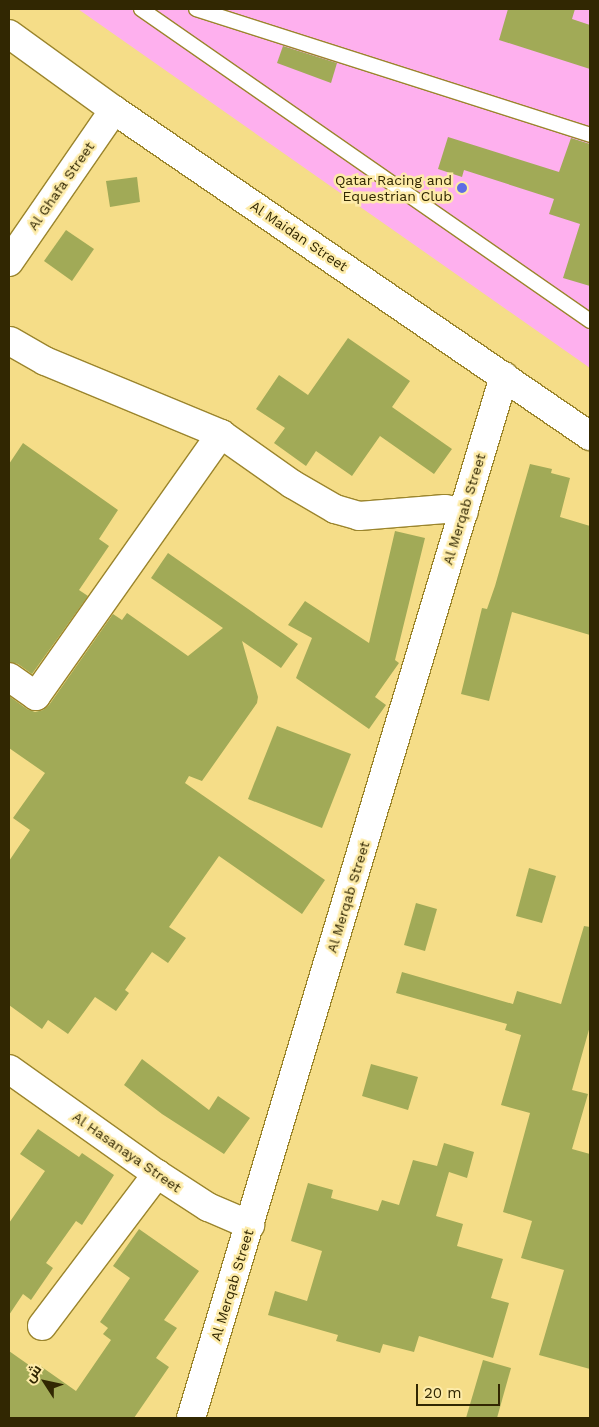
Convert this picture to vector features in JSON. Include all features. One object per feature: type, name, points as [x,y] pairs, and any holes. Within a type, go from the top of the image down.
[{"type":"street","name":"Al Maidan Street","points":[[9,34],[114,110],[590,436]]},
{"type":"street","name":"Al Ghafa Street","points":[[9,262],[114,110]]},
{"type":"street","points":[[10,341],[45,362],[221,434],[292,484],[335,509],[359,516],[445,509],[464,512]]},
{"type":"street","name":"Al Merqab Street","points":[[191,1418],[504,376]]},
{"type":"street","points":[[9,677],[36,696],[221,434]]},
{"type":"street","name":"Al Hasanaya Street","points":[[9,1069],[157,1174],[208,1206],[250,1225]]},
{"type":"street","points":[[42,1326],[157,1174]]},
{"type":"lane","points":[[141,9],[590,321]]},
{"type":"lane","points":[[196,9],[590,135]]},
{"type":"shaded area","name":"Qatar Racing and Equestrian Club","points":[[78,9],[590,9],[590,368]]},
{"type":"building","points":[[508,9],[575,9],[572,19],[590,25],[590,69],[499,40]]},
{"type":"building","points":[[283,46],[337,63],[331,83],[277,63]]},
{"type":"building","points":[[448,137],[559,172],[571,138],[590,144],[590,286],[563,278],[580,224],[549,214],[554,199],[464,170],[462,177],[438,169]]},
{"type":"building","points":[[137,177],[140,202],[110,207],[106,181]]},
{"type":"building","points":[[66,230],[94,249],[72,281],[44,261]]},
{"type":"building","points":[[348,338],[410,381],[392,407],[452,449],[434,474],[380,436],[352,476],[316,451],[306,466],[274,443],[285,428],[256,409],[279,375],[308,395]]},
{"type":"building","points":[[23,443],[118,510],[99,539],[109,546],[79,590],[88,596],[32,674],[18,664],[9,662],[9,464]]},
{"type":"building","points":[[530,464],[552,469],[551,473],[570,478],[560,517],[590,526],[590,635],[512,612],[489,701],[461,694],[482,608],[487,609],[495,586]]},
{"type":"building","points":[[395,531],[425,538],[395,660],[399,663],[375,697],[386,705],[369,729],[296,678],[312,638],[288,625],[305,601],[369,643]]},
{"type":"building","points":[[168,553],[298,644],[281,668],[242,641],[258,697],[257,703],[202,781],[189,776],[185,783],[325,880],[302,914],[219,856],[169,927],[186,938],[168,963],[152,952],[125,990],[129,993],[116,1011],[95,997],[68,1034],[48,1020],[42,1029],[9,1005],[9,861],[30,830],[13,818],[45,773],[9,748],[9,696],[27,709],[35,712],[43,710],[49,705],[113,614],[122,620],[127,613],[188,656],[223,628],[151,578]]},
{"type":"building","points":[[277,726],[351,754],[322,828],[248,799]]},
{"type":"building","points":[[529,868],[556,876],[542,923],[516,916]]},
{"type":"building","points":[[416,903],[437,909],[425,951],[404,945]]},
{"type":"building","points":[[584,926],[590,927],[590,1026],[572,1090],[588,1094],[572,1149],[590,1154],[590,1369],[539,1355],[564,1270],[521,1258],[532,1221],[503,1212],[530,1113],[501,1105],[521,1035],[505,1030],[507,1024],[396,993],[402,972],[513,1004],[517,991],[561,1004]]},
{"type":"building","points":[[142,1059],[209,1110],[218,1096],[250,1118],[224,1154],[162,1114],[124,1085]]},
{"type":"building","points":[[371,1064],[418,1077],[408,1110],[362,1096]]},
{"type":"building","points":[[38,1129],[79,1157],[82,1153],[114,1175],[82,1225],[76,1221],[46,1263],[53,1268],[31,1300],[23,1294],[9,1315],[9,1223],[45,1171],[20,1154]]},
{"type":"building","points":[[444,1143],[474,1152],[467,1178],[449,1172],[436,1216],[463,1224],[457,1246],[503,1259],[491,1298],[509,1303],[493,1358],[419,1336],[414,1352],[383,1344],[380,1353],[336,1341],[338,1335],[268,1315],[275,1291],[307,1301],[322,1251],[291,1241],[308,1183],[333,1190],[331,1198],[378,1211],[382,1200],[399,1205],[413,1160],[437,1166]]},
{"type":"building","points":[[139,1229],[199,1271],[164,1320],[177,1328],[156,1358],[169,1367],[134,1418],[9,1418],[9,1351],[36,1370],[39,1365],[76,1391],[111,1340],[103,1334],[108,1328],[100,1322],[130,1278],[113,1266]]},
{"type":"building","points":[[483,1360],[511,1368],[497,1418],[466,1418]]},
{"type":"place","name":"Qatar Racing and Equestrian Club","points":[[462,188]]}]
